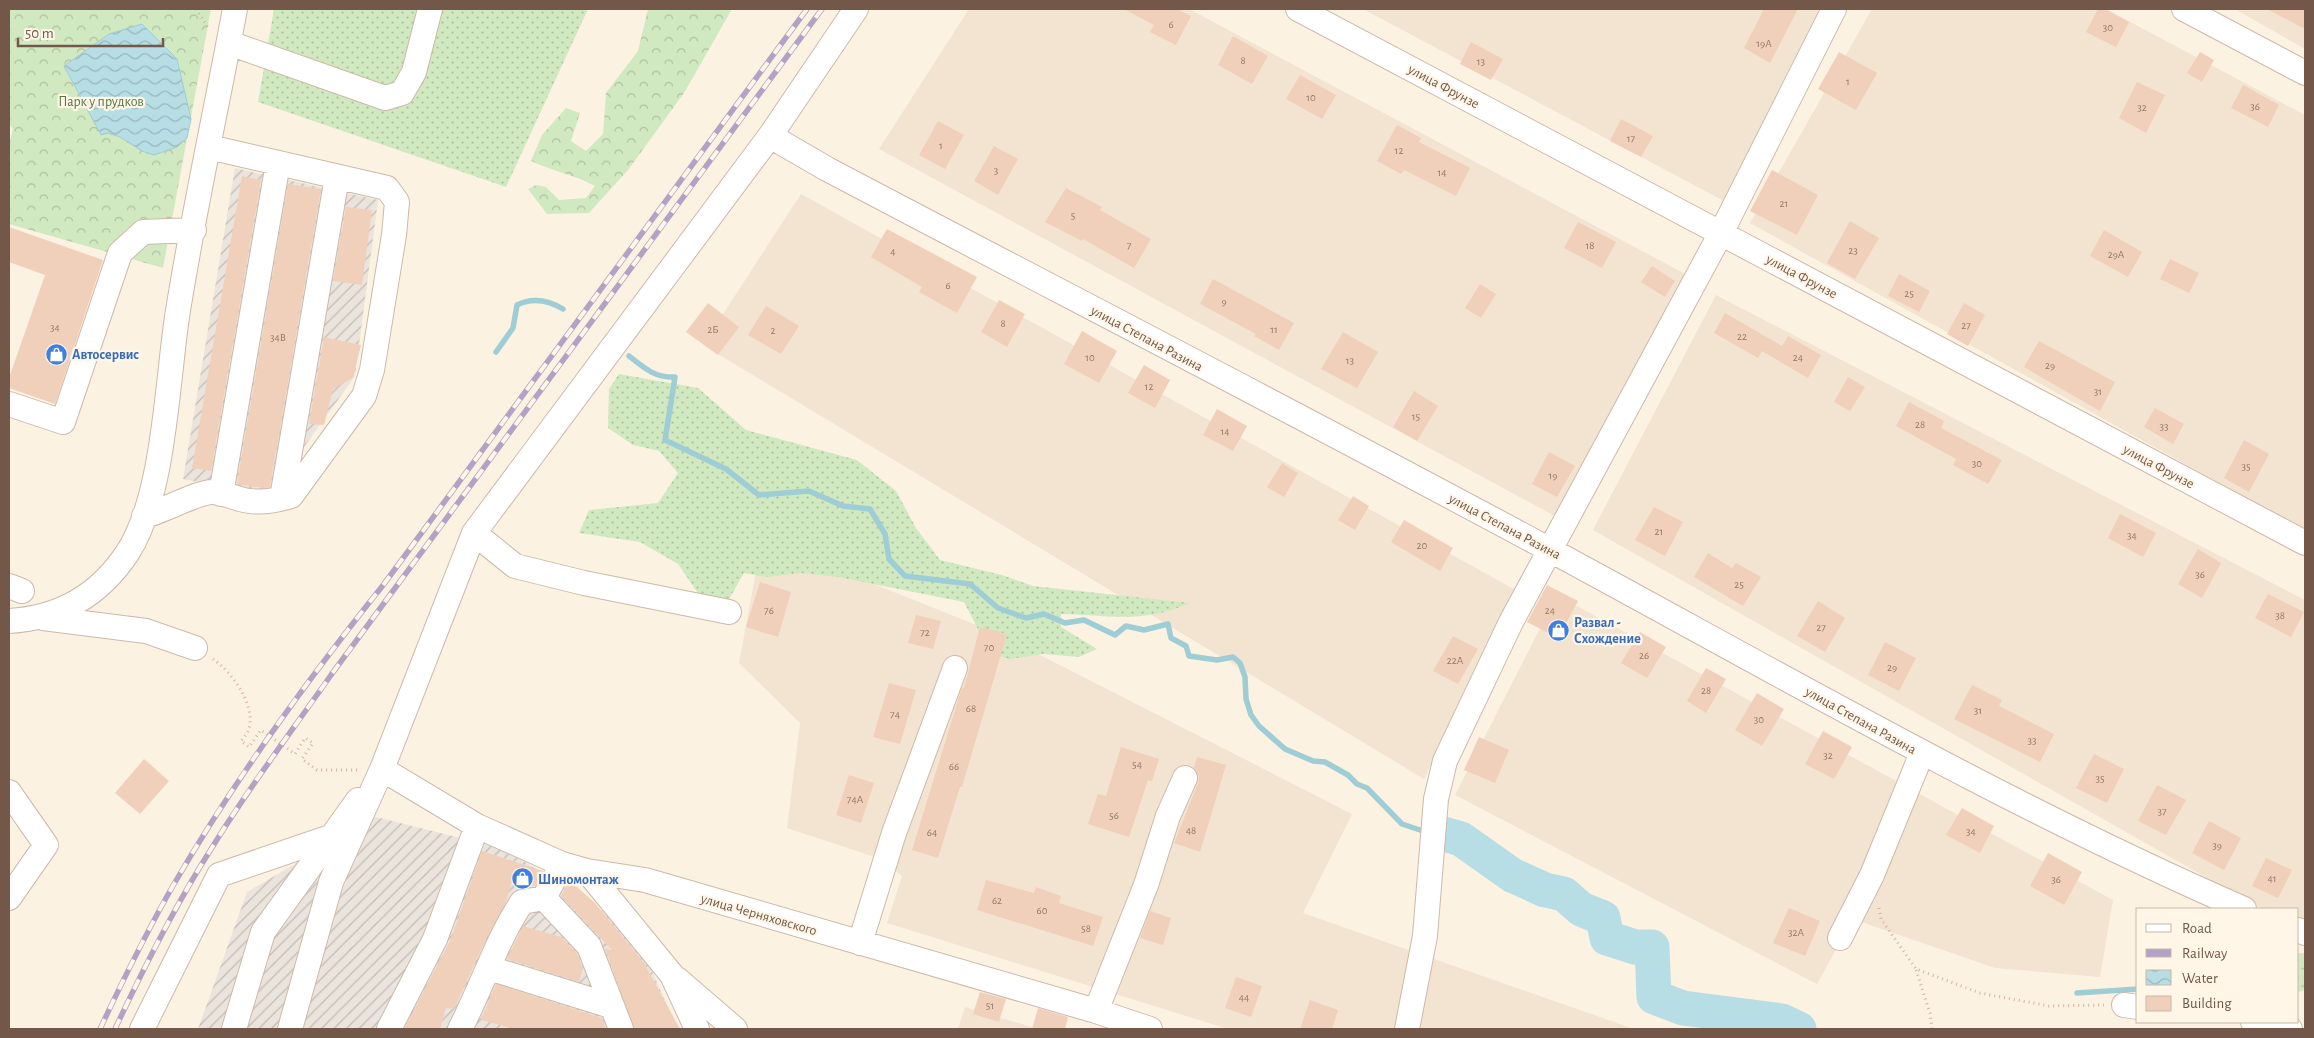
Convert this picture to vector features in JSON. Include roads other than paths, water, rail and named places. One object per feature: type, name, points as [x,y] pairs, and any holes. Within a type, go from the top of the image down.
[{"type":"street","points":[[9,621],[39,618],[61,611],[76,604],[91,593],[116,569],[129,551],[144,516],[155,472],[177,316],[209,147],[220,38],[235,9]]},
{"type":"street","points":[[220,38],[385,98],[402,93],[414,72],[430,9]]},
{"type":"street","points":[[290,1029],[331,882],[382,769],[474,533],[770,136],[856,9]]},
{"type":"street","name":"улица Фрунзе","points":[[1298,9],[2305,543]]},
{"type":"street","points":[[1407,1029],[1425,936],[1436,799],[1445,761],[1507,630],[1721,233],[1834,9]]},
{"type":"street","points":[[2184,9],[2305,73]]},
{"type":"street","name":"улица Степана Разина","points":[[770,136],[826,169],[1550,550],[1922,753],[2156,871],[2242,908]]},
{"type":"street","points":[[144,516],[158,513],[175,504],[212,492],[250,501],[291,496],[364,396],[372,370],[394,235],[397,202],[387,188],[209,147]]},
{"type":"street","points":[[221,494],[278,162]]},
{"type":"street","points":[[282,498],[337,177]]},
{"type":"street","points":[[9,404],[63,422],[120,253],[143,232],[194,230]]},
{"type":"street","points":[[474,533],[515,566],[584,583],[729,612]]},
{"type":"street","points":[[39,618],[146,631],[195,648]]},
{"type":"street","points":[[860,943],[894,833],[956,668]]},
{"type":"street","points":[[1840,938],[1872,875],[1922,753]]},
{"type":"street","points":[[234,1029],[263,932],[330,837],[382,769]]},
{"type":"street","name":"улица Черняховского","points":[[382,769],[477,826],[562,864],[587,871],[645,880],[1096,1011],[1150,1029]]},
{"type":"street","points":[[1096,1011],[1146,885],[1168,816],[1184,778]]},
{"type":"street","points":[[9,792],[46,845],[9,898]]},
{"type":"street","points":[[389,1029],[435,939],[477,826]]},
{"type":"street","points":[[142,1029],[220,875],[330,837]]},
{"type":"street","points":[[544,898],[562,864]]},
{"type":"street","points":[[587,871],[672,974],[736,1029]]},
{"type":"street","points":[[461,1029],[506,927],[522,902],[544,898]]},
{"type":"street","points":[[544,898],[589,946],[621,1029]]},
{"type":"street","points":[[489,968],[611,1006]]},
{"type":"street","points":[[672,974],[697,1029]]},
{"type":"street","points":[[2258,1023],[2290,1029]]},
{"type":"water","points":[[142,24],[177,59],[191,119],[187,138],[177,147],[154,155],[142,151],[120,137],[108,133],[101,135],[64,66],[109,34]]},
{"type":"waterway","points":[[496,352],[513,328],[517,305],[535,300],[552,303],[563,309]]},
{"type":"waterway","points":[[629,356],[656,374],[675,377],[665,440],[726,469],[759,495],[809,491],[843,506],[870,509],[885,534],[889,559],[905,576],[970,584],[998,608],[1026,618],[1044,614],[1065,623],[1084,620],[1115,635],[1126,626],[1144,630],[1168,624],[1171,638],[1186,646],[1189,656],[1217,660],[1233,657],[1240,663],[1245,677],[1246,699],[1251,715],[1259,726],[1285,749],[1313,761],[1325,762],[1348,775],[1357,784],[1367,788],[1402,824],[1426,832]]},
{"type":"waterway","points":[[1444,834],[1461,839],[1512,875],[1545,890],[1564,894],[1581,909],[1603,918],[1607,938],[1635,947],[1652,947],[1654,997],[1683,1008],[1782,1021],[1799,1029]]},
{"type":"waterway","points":[[2077,993],[2136,989]]},
{"type":"railway","points":[[100,1029],[174,884],[222,806],[273,730],[384,584],[807,9]]},
{"type":"railway","points":[[115,1029],[149,959],[186,890],[256,781],[331,675],[822,9]]},
{"type":"place","name":"Автосервис","points":[[56,354]]},
{"type":"place","name":"Развал - Схождение","points":[[1558,630]]},
{"type":"place","name":"Шиномонтаж","points":[[522,879]]},
{"type":"park label","name":"Парк у прудков","points":[[101,101]]}]
